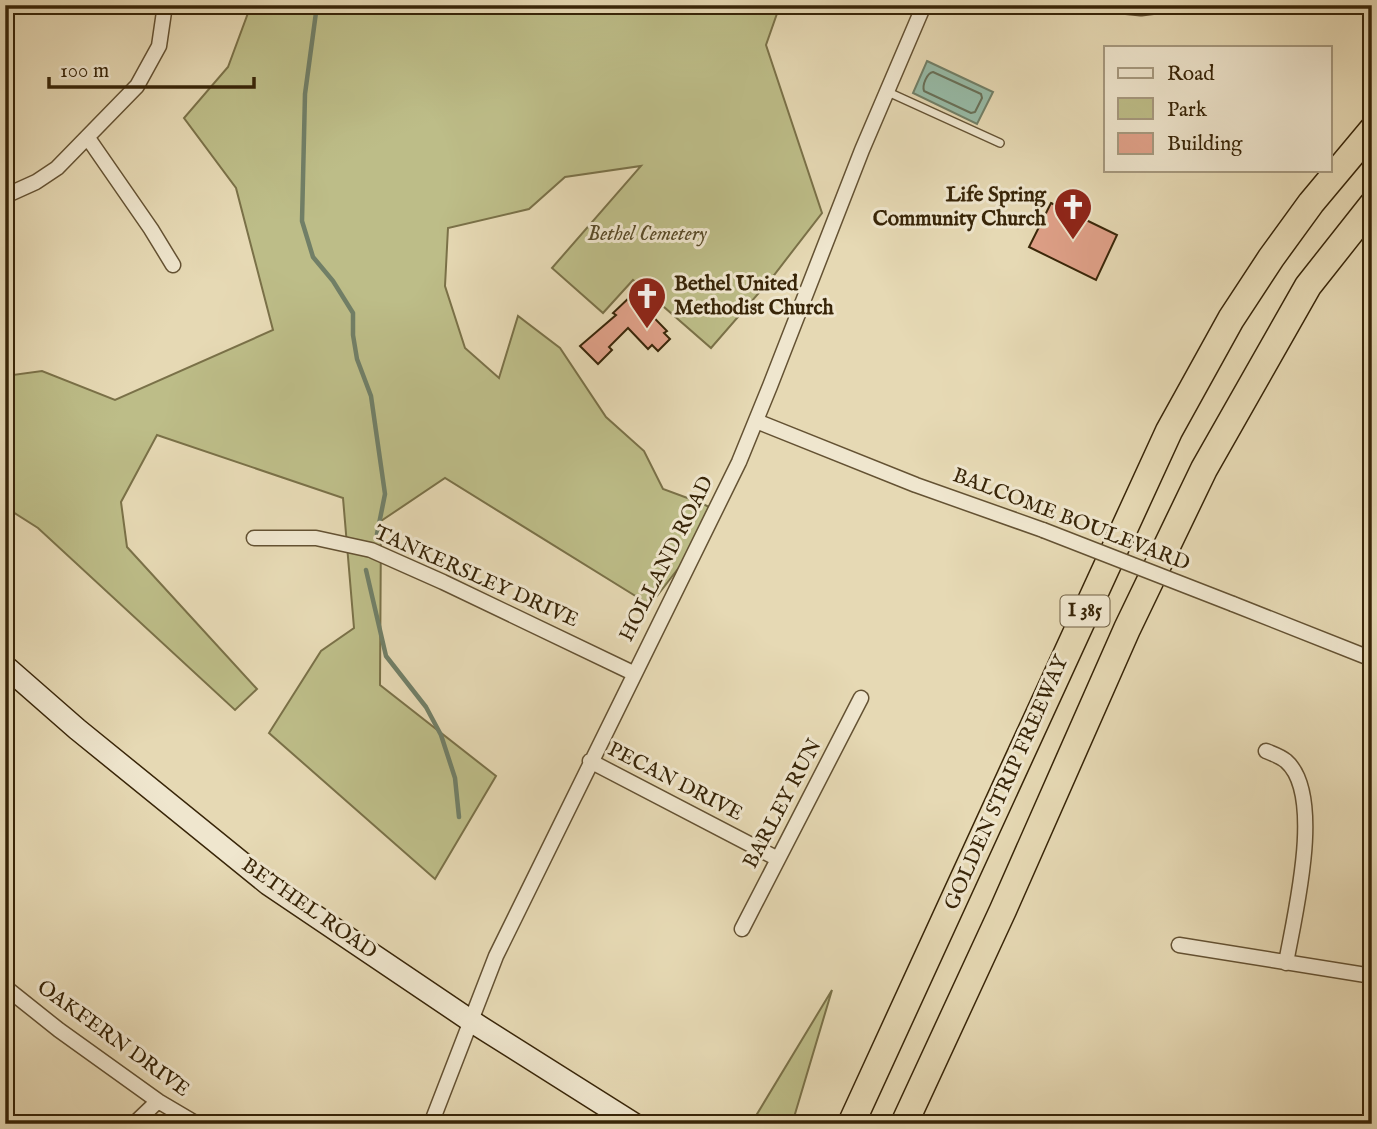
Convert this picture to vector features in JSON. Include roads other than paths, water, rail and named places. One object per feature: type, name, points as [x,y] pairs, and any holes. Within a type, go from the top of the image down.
[{"type":"highway","name":"GOLDEN STRIP FREEWAY","points":[[851,1124],[1130,513],[1185,399],[1231,319],[1271,258],[1311,203],[1372,130]]},
{"type":"highway","name":"I 385","points":[[904,1124],[1009,897],[1127,629],[1203,469],[1308,286],[1372,205]]},
{"type":"street","points":[[5,196],[47,175],[88,138],[144,77],[159,46],[165,5]]},
{"type":"street","name":"HOLLAND ROAD","points":[[431,1124],[496,956],[633,673],[715,512],[756,421],[862,150],[923,5]]},
{"type":"street","points":[[1111,5],[1141,8],[1166,5]]},
{"type":"street","points":[[88,138],[173,265]]},
{"type":"street","name":"BALCOME BOULEVARD","points":[[756,421],[1372,659]]},
{"type":"street","name":"TANKERSLEY DRIVE","points":[[254,538],[316,538],[371,550],[633,673]]},
{"type":"street","name":"BETHEL ROAD","points":[[5,667],[76,729],[268,884],[471,1021],[634,1124]]},
{"type":"street","name":"BARLEY RUN","points":[[742,929],[861,698]]},
{"type":"street","points":[[1266,751],[1284,759],[1294,772],[1306,818],[1304,859],[1286,963]]},
{"type":"street","name":"PECAN DRIVE","points":[[590,761],[778,859]]},
{"type":"street","points":[[1180,945],[1372,976]]},
{"type":"street","name":"OAKFERN DRIVE","points":[[5,987],[59,1030],[158,1101],[197,1124]]},
{"type":"street","points":[[134,1124],[158,1101]]},
{"type":"lane","points":[[888,92],[1000,143]]},
{"type":"water","points":[[927,61],[993,92],[977,124],[913,93]]},
{"type":"waterway","points":[[317,5],[305,94],[302,221],[313,257],[333,281],[353,313],[357,359],[371,396],[385,494],[377,534]]},
{"type":"waterway","points":[[366,570],[386,656],[426,707],[441,735],[455,778],[459,817]]},
{"type":"place","name":"Life Spring Community Church","points":[[1073,241]]},
{"type":"place","name":"Bethel United Methodist Church","points":[[647,330]]},
{"type":"park label","name":"Bethel Cemetery","points":[[647,234]]}]
